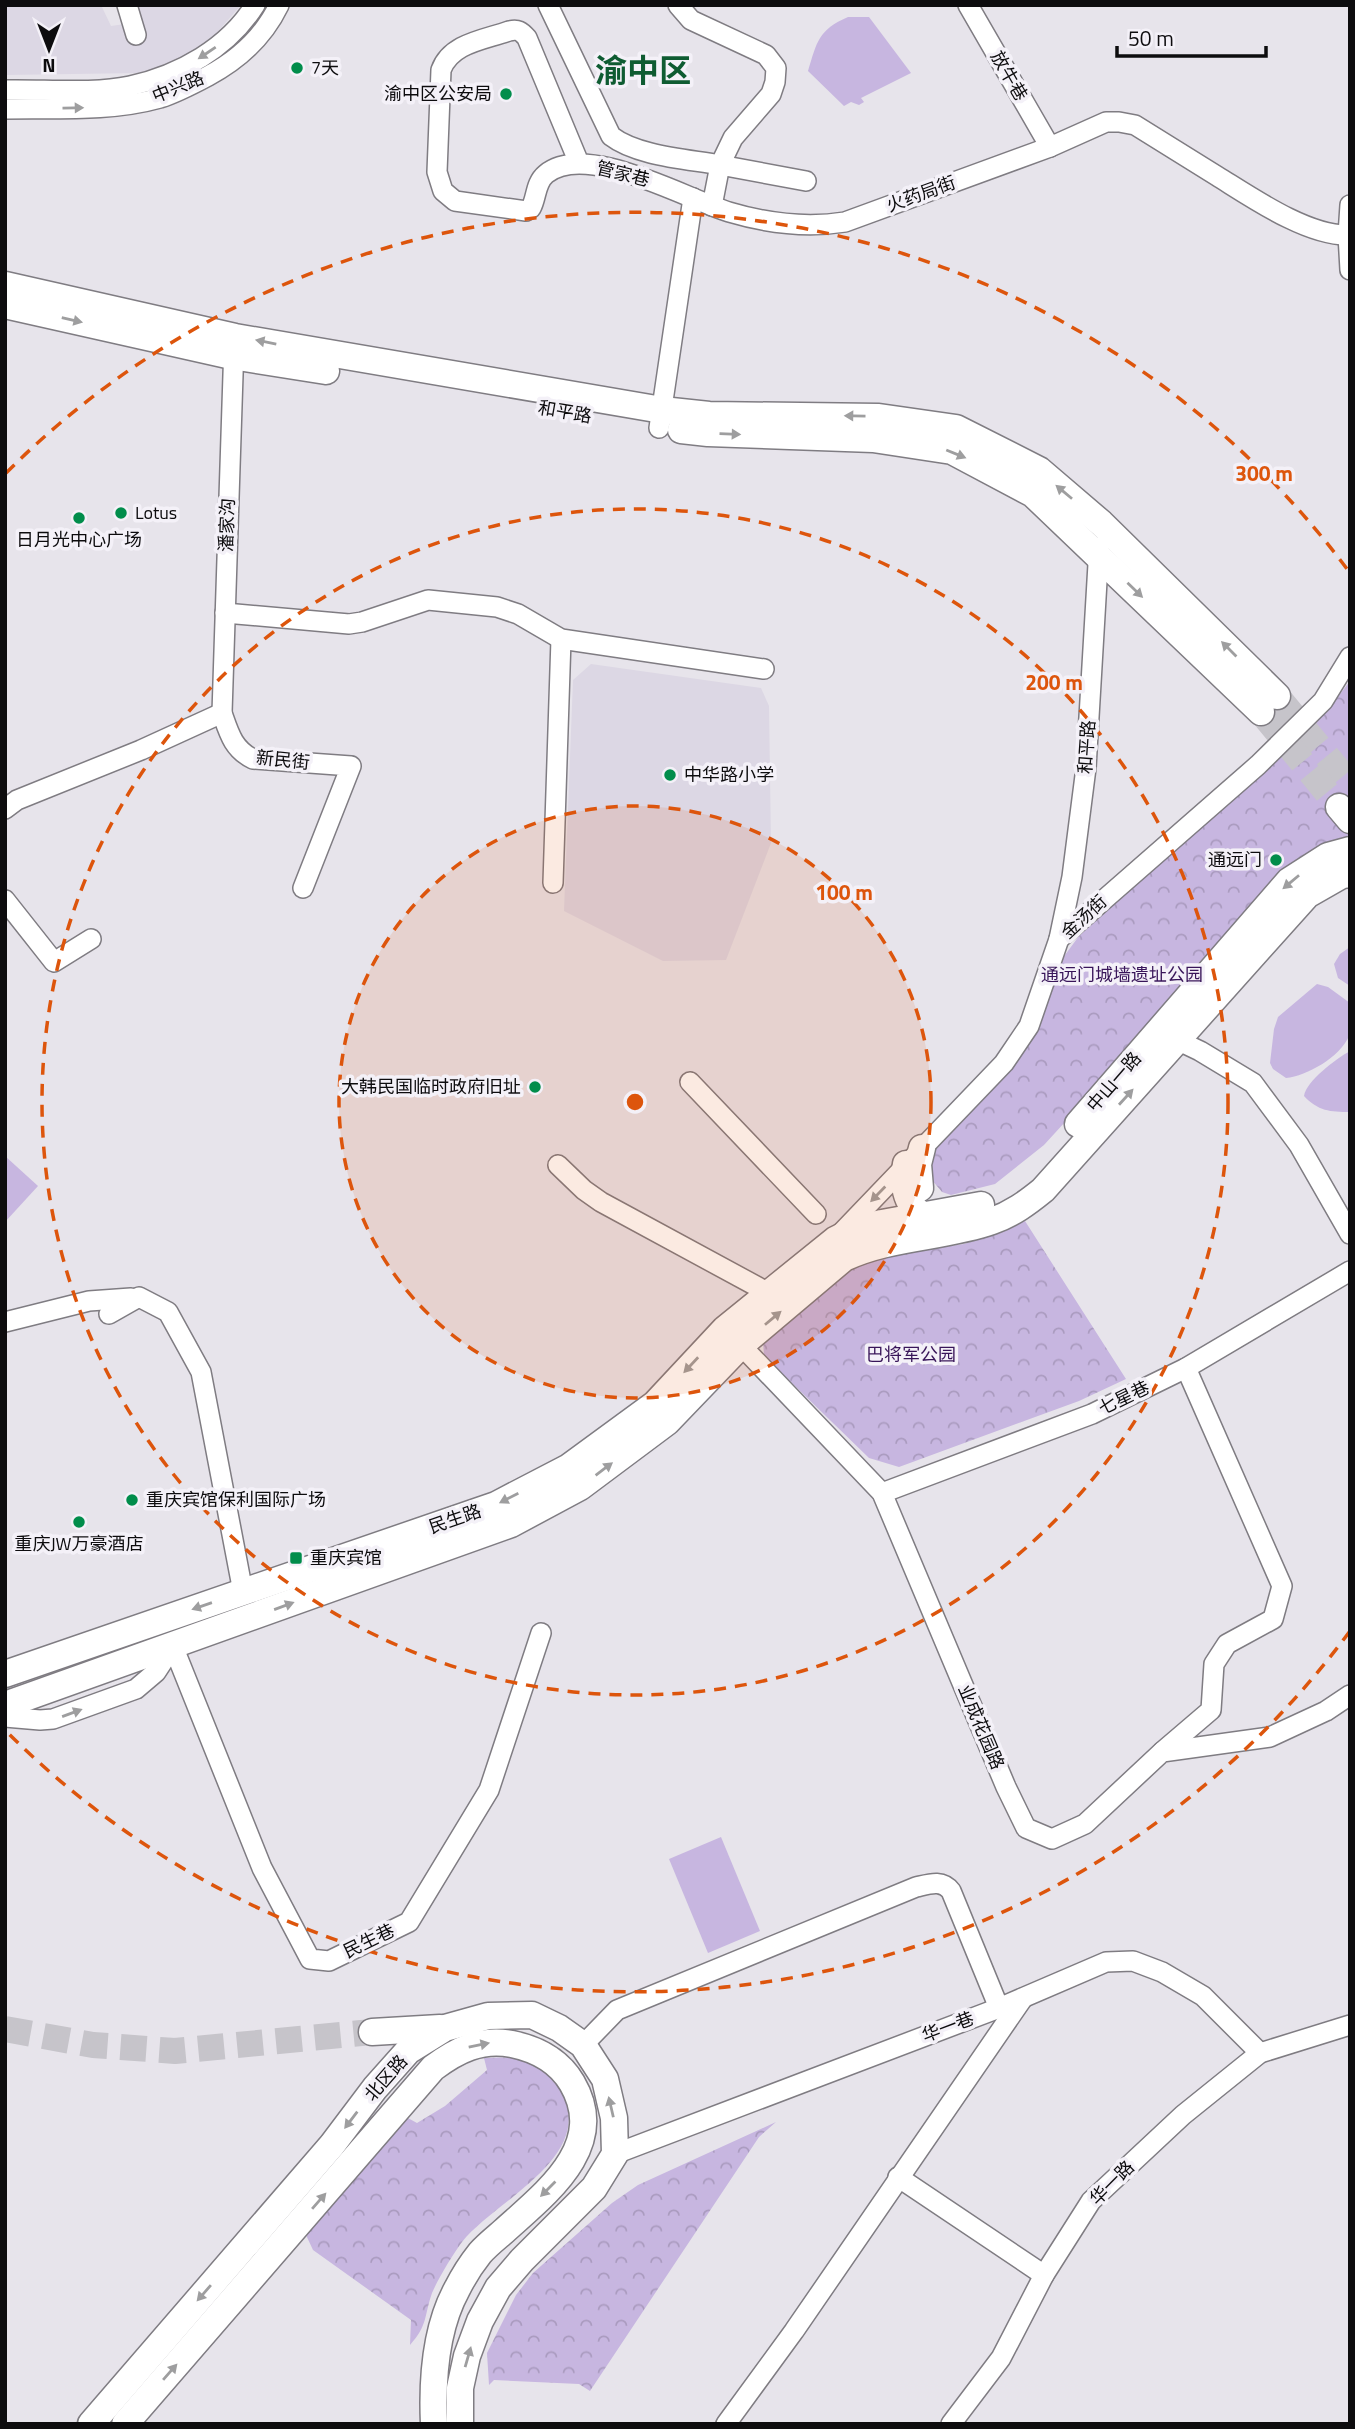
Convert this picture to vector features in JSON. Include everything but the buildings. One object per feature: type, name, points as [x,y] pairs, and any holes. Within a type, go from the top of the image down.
[{"type":"main road","name":"和平路","points":[[5,285],[234,346]]},
{"type":"main road","name":"和平路","points":[[5,305],[661,419],[708,433],[873,439],[952,451],[1033,494],[1269,704],[1101,523],[1039,470],[956,428],[879,417],[709,415],[661,419]]},
{"type":"main road","name":"中山一路","points":[[839,1249],[861,1250],[958,1219],[1010,1193],[1031,1179],[1289,881],[1328,856],[1350,850]]},
{"type":"main road","name":"中山一路","points":[[958,1219],[991,1221],[1019,1209],[1043,1190],[1307,895],[1350,874]]},
{"type":"main road","points":[[914,1156],[918,1164],[920,1191],[926,1201],[958,1219]]},
{"type":"main road","points":[[914,1156],[904,1179],[907,1199],[922,1216],[943,1226],[958,1219]]},
{"type":"main road","points":[[839,1249],[857,1229],[922,1216]]},
{"type":"main road","name":"民生路","points":[[5,1705],[511,1524],[580,1487],[667,1422],[769,1293],[839,1249]]},
{"type":"main road","name":"民生路","points":[[5,1674],[496,1505],[569,1467],[655,1404],[839,1249]]},
{"type":"main road","name":"北区路","points":[[91,2424],[332,2145],[375,2088],[408,2051],[445,2028],[488,2016],[532,2015],[559,2028],[583,2045],[605,2079],[614,2118],[615,2154]]},
{"type":"main road","points":[[372,2032],[445,2028]]},
{"type":"main road","name":"北区路","points":[[125,2424],[433,2068],[454,2052],[474,2046],[499,2042],[528,2048],[554,2061],[568,2076],[582,2099],[584,2132],[575,2156],[558,2180],[481,2252],[456,2291],[441,2332],[432,2389],[434,2424]]},
{"type":"main road","points":[[408,2051],[410,2068],[433,2068]]},
{"type":"main road","points":[[460,2424],[460,2388],[467,2356],[480,2320],[498,2288],[594,2188],[615,2154]]},
{"type":"street","points":[[127,5],[136,35]]},
{"type":"street","name":"中兴路","points":[[5,90],[100,89],[128,86],[158,78],[188,66],[218,46],[240,26],[255,5]]},
{"type":"street","name":"中兴路","points":[[5,108],[100,108],[162,97],[230,64],[255,40],[273,18],[279,5]]},
{"type":"street","points":[[548,5],[611,136],[621,143],[636,149],[806,181]]},
{"type":"street","points":[[678,5],[691,20],[766,55],[776,68],[771,94],[725,150],[712,206]]},
{"type":"street","name":"放牛巷","points":[[968,5],[1050,147]]},
{"type":"street","name":"管家巷","points":[[579,163],[527,38],[522,32],[516,30],[459,48],[444,61],[441,70],[438,172],[439,184],[447,197],[455,201],[526,211],[531,208],[539,183],[546,174],[562,166],[579,163],[640,176],[693,198]]},
{"type":"street","name":"火药局街","points":[[693,198],[731,212],[795,224],[820,226],[845,222],[1050,147],[1106,122],[1119,122],[1135,125],[1271,209],[1337,235],[1348,235]]},
{"type":"street","points":[[661,419],[693,198]]},
{"type":"street","points":[[1350,205],[1350,269]]},
{"type":"street","name":"潘家沟","points":[[222,713],[234,346]]},
{"type":"street","name":"和平路","points":[[1059,939],[1072,877],[1086,768],[1101,523]]},
{"type":"street","points":[[225,613],[349,624],[428,600],[497,607],[518,614],[561,639],[764,669]]},
{"type":"street","points":[[553,883],[561,639]]},
{"type":"street","name":"金汤街","points":[[839,1249],[914,1156],[1019,1044],[1029,1026],[1059,939],[1258,765],[1323,701],[1350,657]]},
{"type":"street","points":[[5,809],[17,800],[141,750],[222,713]]},
{"type":"street","name":"新民街","points":[[222,713],[231,740],[240,753],[253,759],[351,766],[303,888]]},
{"type":"street","points":[[5,900],[54,961],[91,939]]},
{"type":"street","points":[[1177,1040],[1253,1083],[1299,1145],[1350,1234]]},
{"type":"street","points":[[690,1082],[816,1214]]},
{"type":"street","points":[[558,1166],[601,1202],[769,1293]]},
{"type":"street","name":"七星巷","points":[[883,1493],[1092,1414],[1186,1368],[1350,1271]]},
{"type":"street","points":[[109,1314],[139,1297]]},
{"type":"street","points":[[5,1322],[89,1301],[139,1297],[168,1312],[201,1372],[243,1592]]},
{"type":"street","name":"业成花园路","points":[[733,1337],[883,1493],[1006,1787],[1026,1828],[1052,1839],[1085,1824],[1211,1710],[1214,1664],[1227,1644],[1273,1619],[1282,1586],[1186,1368]]},
{"type":"street","name":"民生巷","points":[[173,1646],[262,1868],[310,1959],[329,1961],[409,1922],[489,1790],[541,1633]]},
{"type":"street","points":[[5,1717],[53,1719],[136,1689],[156,1672],[173,1646]]},
{"type":"street","points":[[1162,1752],[1269,1737],[1325,1711],[1350,1695]]},
{"type":"street","points":[[583,2045],[617,2010],[916,1887],[936,1882],[948,1886],[951,1891],[999,2008]]},
{"type":"street","name":"华一巷","points":[[615,2154],[999,2008],[1106,1962],[1133,1961],[1162,1972],[1203,1996],[1260,2053]]},
{"type":"street","points":[[726,2424],[794,2331],[1023,1997]]},
{"type":"street","name":"华一路","points":[[951,2424],[1001,2358],[1044,2274],[1091,2201],[1182,2115],[1260,2053],[1350,2025]]},
{"type":"street","points":[[898,2177],[1044,2274]]},
{"type":"shaded area","points":[[5,5],[101,5],[111,26],[125,24],[120,5],[241,5],[213,37],[172,65],[141,73],[5,75]]},
{"type":"shaded area","name":"中华路小学","points":[[591,664],[761,688],[769,706],[771,843],[726,960],[663,961],[564,911],[573,680]]},
{"type":"green space","points":[[848,17],[869,17],[911,73],[861,98],[864,102],[859,105],[851,102],[844,106],[808,71],[820,38],[830,27]]},
{"type":"green space","name":"通远门城墙遗址公园","points":[[1350,681],[1350,834],[1289,877],[1044,1145],[995,1184],[951,1195],[942,1192],[931,1179],[930,1152],[1025,1051],[1062,959],[1079,936],[1302,736]]},
{"type":"green space","points":[[1350,947],[1350,986],[1338,978],[1334,964],[1340,954]]},
{"type":"green space","points":[[1317,984],[1328,987],[1350,1003],[1349,1036],[1345,1044],[1322,1064],[1303,1074],[1286,1078],[1273,1069],[1270,1063],[1274,1029],[1278,1017]]},
{"type":"green space","points":[[1350,1051],[1350,1112],[1330,1111],[1314,1105],[1304,1096],[1310,1084]]},
{"type":"green space","points":[[5,1156],[38,1186],[5,1222]]},
{"type":"green space","name":"巴将军公园","points":[[1025,1221],[1126,1379],[1079,1401],[899,1467],[869,1458],[764,1356],[763,1341],[841,1271],[876,1257],[964,1244]]},
{"type":"green space","points":[[721,1837],[760,1931],[708,1953],[669,1859]]},
{"type":"green space","points":[[515,2057],[541,2069],[559,2086],[567,2105],[568,2126],[562,2146],[532,2181],[462,2242],[435,2287],[423,2326],[410,2345],[411,2320],[313,2250],[306,2235],[406,2117],[417,2123],[445,2106],[487,2070],[484,2058]]},
{"type":"green space","points":[[776,2122],[759,2137],[590,2391],[579,2384],[494,2380],[489,2385],[487,2353],[516,2295],[533,2273],[612,2203],[638,2185]]},
{"type":"tunnel","points":[[1277,696],[1350,784]]},
{"type":"tunnel","points":[[1261,712],[1339,807]]},
{"type":"tunnel","points":[[5,2029],[93,2045],[175,2051],[372,2032]]},
{"type":"place","name":"7天","points":[[297,68]]},
{"type":"place","name":"渝中区公安局","points":[[506,94]]},
{"type":"place","name":"Lotus","points":[[121,513]]},
{"type":"place","name":"日月光中心广场","points":[[79,518]]},
{"type":"place","name":"中华路小学","points":[[670,775]]},
{"type":"place","name":"通远门","points":[[1276,860]]},
{"type":"place","name":"大韩民国临时政府旧址","points":[[535,1087]]},
{"type":"place","name":"重庆宾馆保利国际广场","points":[[132,1500]]},
{"type":"place","name":"重庆JW万豪酒店","points":[[79,1522]]},
{"type":"place","name":"重庆宾馆","points":[[296,1558]]},
{"type":"district","name":"渝中区","points":[[643,71]]}]
